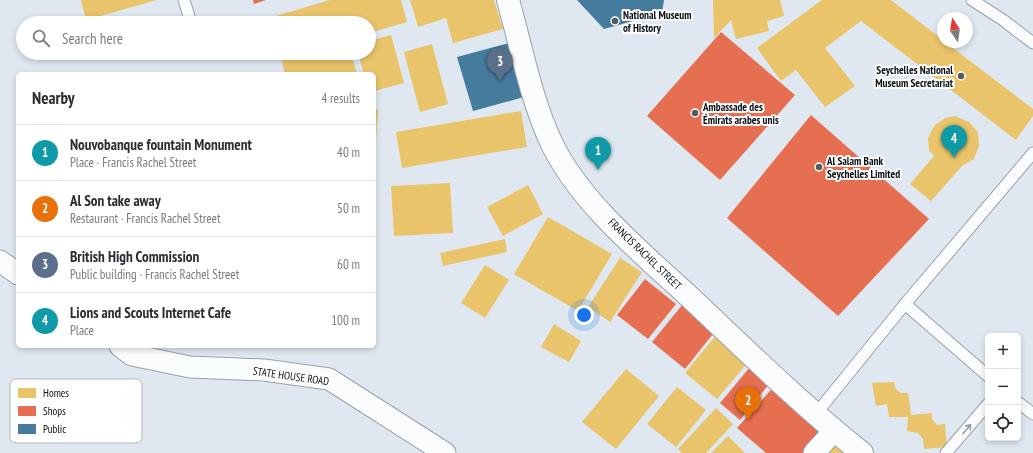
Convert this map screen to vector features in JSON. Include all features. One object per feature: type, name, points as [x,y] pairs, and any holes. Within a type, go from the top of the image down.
[{"type":"main road","name":"FRANCIS RACHEL STREET","points":[[508,0],[540,113],[551,142],[570,174],[604,214],[641,251],[815,414],[862,453]]},
{"type":"street","points":[[0,261],[16,273]]},
{"type":"street","name":"STATE HOUSE ROAD","points":[[123,348],[132,355],[190,368],[264,370],[329,379],[445,453]]},
{"type":"street","points":[[814,453],[834,431]]},
{"type":"lane","points":[[184,0],[189,16]]},
{"type":"lane","points":[[972,0],[1003,20],[1033,43]]},
{"type":"lane","points":[[815,414],[905,304],[1033,153]]},
{"type":"lane","points":[[905,304],[985,373]]},
{"type":"lane","points":[[1021,404],[1033,414]]},
{"type":"lane","points":[[946,453],[987,405]]},
{"type":"building: Homes","points":[[81,0],[157,0],[100,16],[85,16]]},
{"type":"building: Homes","points":[[330,0],[401,0],[407,22],[376,31],[376,16],[276,16]]},
{"type":"building: Homes","points":[[410,0],[494,0],[503,29],[453,43],[446,18],[418,27]]},
{"type":"building: Homes","points":[[713,0],[780,0],[784,16],[767,21],[769,31],[736,39],[731,20],[714,38]]},
{"type":"building: Homes","name":"Seychelles National Museum Secretariat","points":[[822,0],[891,0],[937,35],[937,48],[953,48],[1033,109],[1033,116],[1016,140],[861,21],[825,48],[855,86],[825,107],[796,70],[781,81],[757,48]]},
{"type":"building: Homes","points":[[391,35],[404,83],[376,90],[376,72],[363,72],[360,60],[376,60],[376,39]]},
{"type":"building: Homes","points":[[432,44],[448,104],[420,112],[404,52]]},
{"type":"building: Homes","points":[[282,60],[353,60],[356,72],[285,72]]},
{"type":"building: Homes","points":[[376,110],[378,110],[376,139]]},
{"type":"building: Homes","points":[[521,111],[527,147],[402,168],[396,132]]},
{"type":"building: Homes","points":[[955,116],[969,122],[978,132],[979,146],[974,159],[962,166],[931,201],[910,184],[934,156],[929,150],[928,138],[934,126],[945,118]]},
{"type":"building: Homes","points":[[450,183],[453,233],[394,236],[391,186]]},
{"type":"building: Homes","points":[[528,185],[543,214],[503,236],[487,207]]},
{"type":"building: Homes","points":[[548,217],[612,254],[578,311],[514,274]]},
{"type":"building: Homes","points":[[505,239],[507,252],[443,266],[440,253]]},
{"type":"building: Homes","points":[[620,258],[642,272],[610,322],[588,307]]},
{"type":"building: Homes","points":[[485,265],[509,280],[485,318],[461,303]]},
{"type":"building: Homes","points":[[554,324],[581,341],[569,362],[541,347]]},
{"type":"building: Homes","points":[[717,334],[749,361],[717,399],[685,373]]},
{"type":"building: Homes","points":[[626,369],[659,396],[616,449],[582,422]]},
{"type":"building: Homes","points":[[894,382],[895,388],[901,393],[908,393],[911,415],[932,413],[932,419],[937,425],[945,424],[947,447],[924,449],[923,439],[918,433],[907,431],[908,417],[889,417],[887,404],[876,406],[872,383]]},
{"type":"building: Homes","points":[[677,387],[706,410],[676,447],[647,424]]},
{"type":"building: Homes","points":[[716,408],[733,424],[706,453],[682,453],[678,449]]},
{"type":"building: Homes","points":[[728,436],[745,453],[711,453]]},
{"type":"building: Homes","points":[[838,436],[857,453],[823,453]]},
{"type":"building: Shops","points":[[253,0],[266,0],[254,4]]},
{"type":"building: Shops","points":[[721,32],[795,95],[720,180],[647,116]]},
{"type":"building: Shops","name":"Al Salam Bank Seychelles Limited","points":[[811,115],[929,219],[838,316],[727,218]]},
{"type":"building: Shops","points":[[645,279],[676,304],[648,339],[617,315]]},
{"type":"building: Shops","points":[[683,304],[716,330],[685,369],[652,342]]},
{"type":"building: Shops","points":[[750,367],[770,383],[740,420],[720,403]]},
{"type":"building: Shops","points":[[777,383],[831,430],[811,453],[766,453],[737,428]]},
{"type":"building: Public","name":"National Museum of History","points":[[577,0],[664,0],[662,13],[604,29]]},
{"type":"building: Public","points":[[509,43],[524,97],[473,111],[457,57]]},
{"type":"place","name":"National Museum of History","points":[[615,21]]},
{"type":"place","name":"Seychelles National Museum Secretariat","points":[[961,76]]},
{"type":"place","name":"British High Commission","points":[[500,81]]},
{"type":"place","name":"Ambassade des Émirats arabes unis","points":[[695,113]]},
{"type":"place","name":"Lions and Scouts Internet Cafe","points":[[954,158]]},
{"type":"place","name":"Al Salam Bank Seychelles Limited","points":[[819,167]]},
{"type":"place","name":"Nouvobanque fountain Monument","points":[[598,170]]},
{"type":"place","name":"Al Son take away","points":[[748,420]]}]
